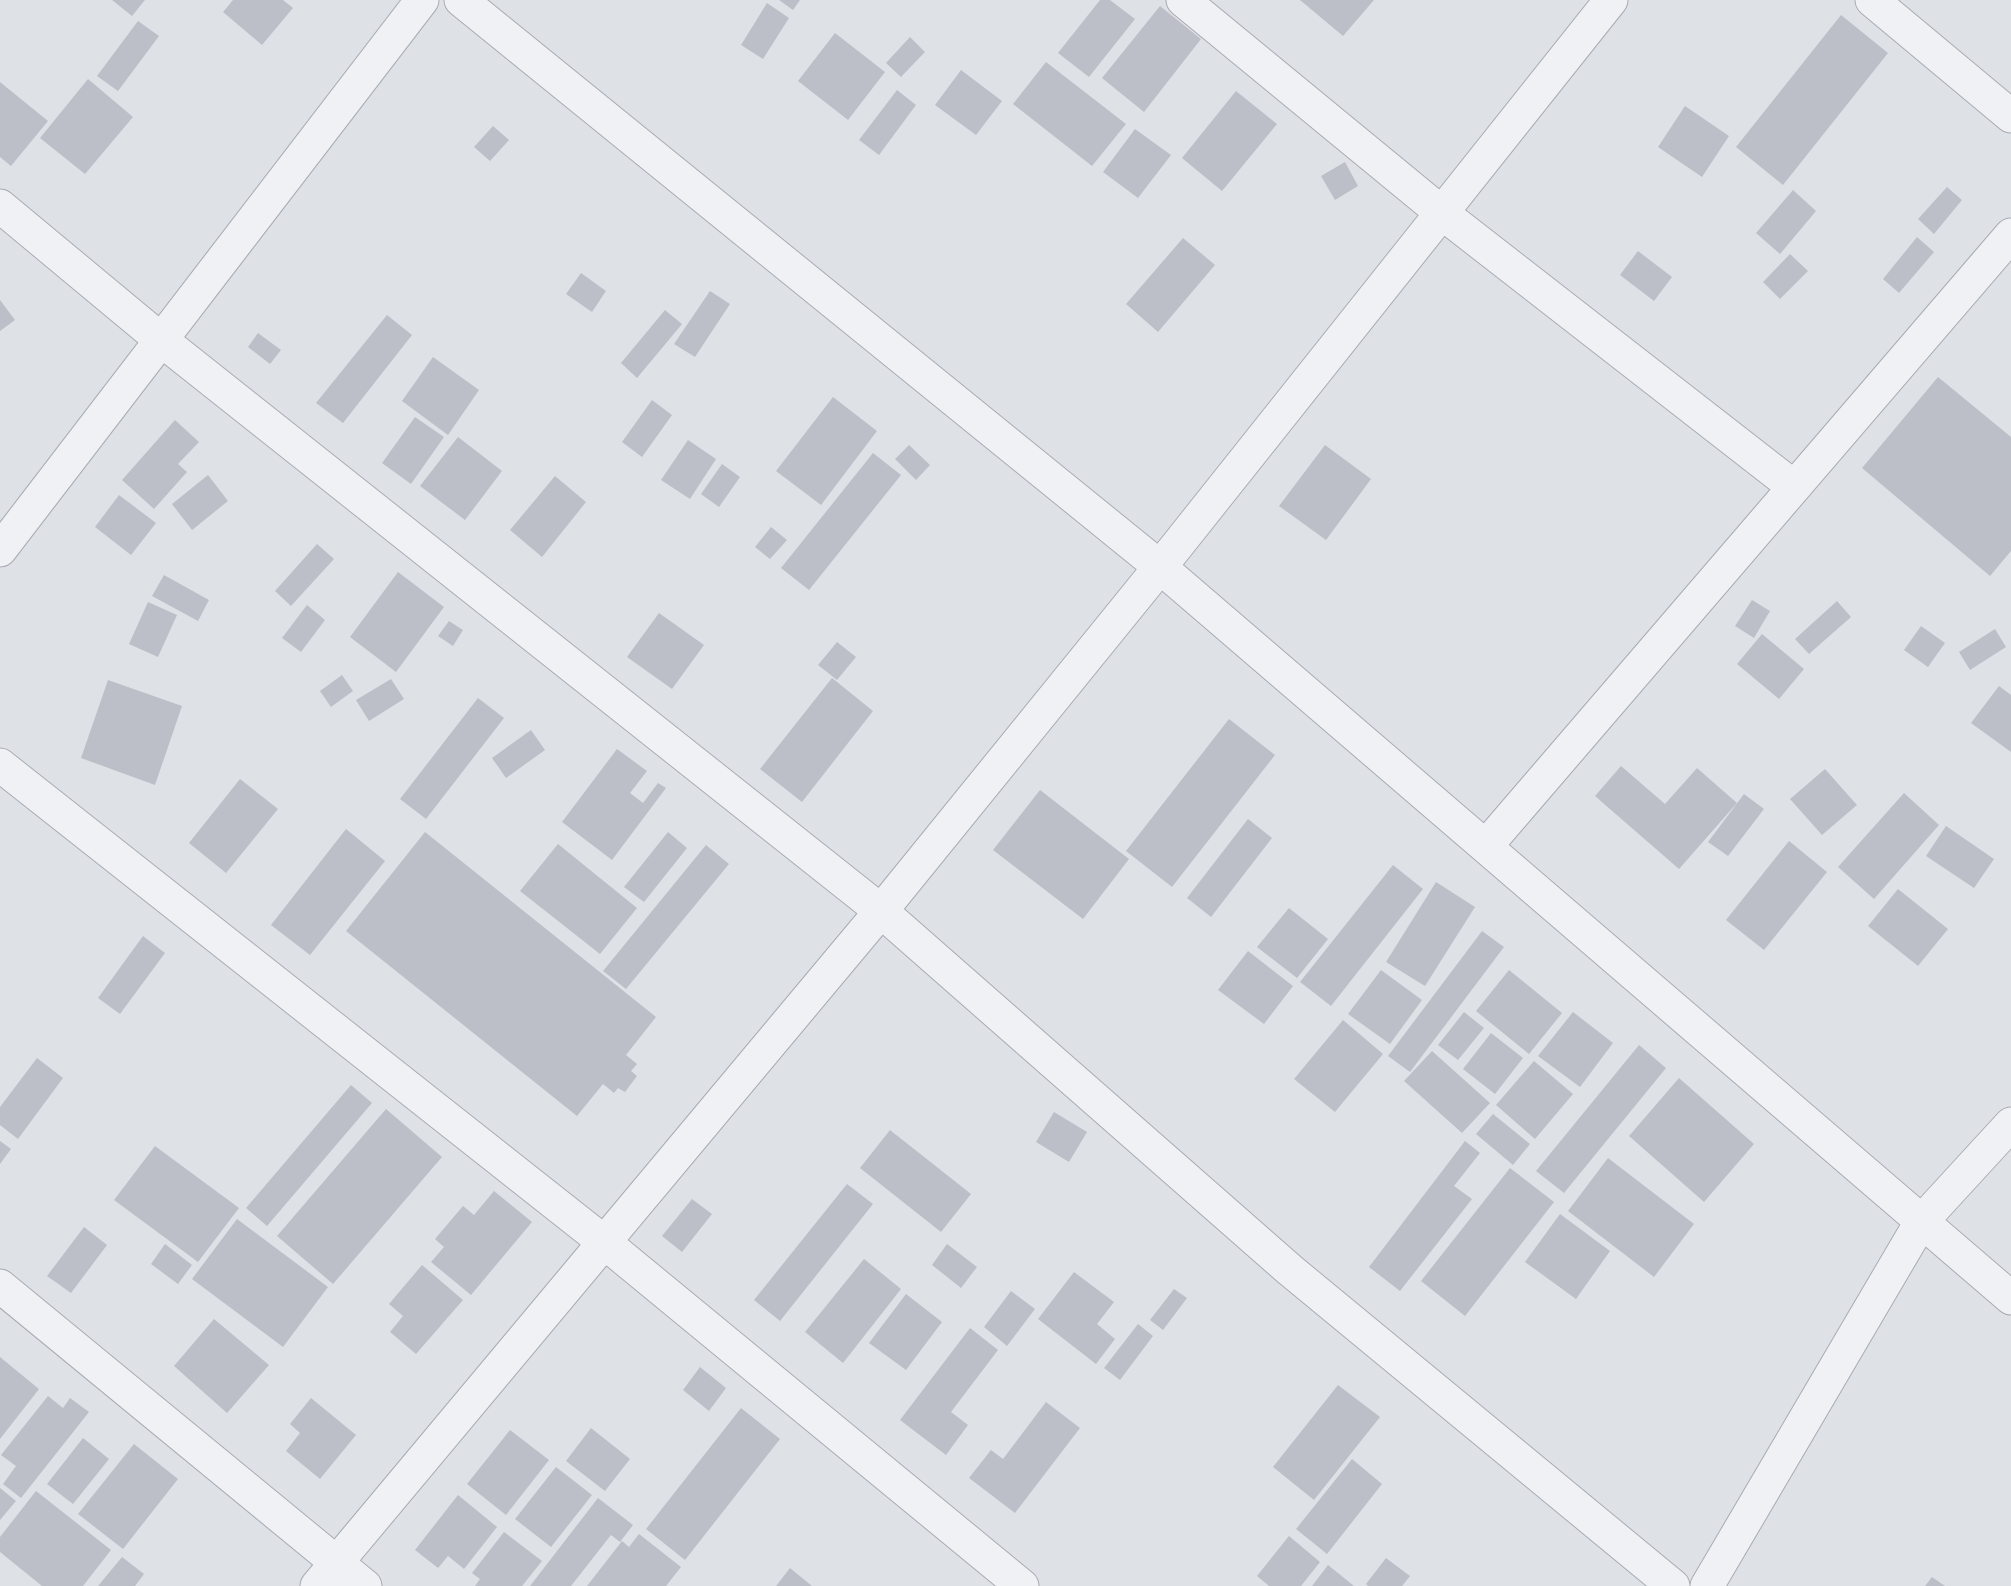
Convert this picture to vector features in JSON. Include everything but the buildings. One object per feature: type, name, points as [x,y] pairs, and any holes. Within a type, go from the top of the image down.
[{"type":"street","points":[[0,549],[422,0]]},
{"type":"street","points":[[461,0],[1160,567],[2011,1298]]},
{"type":"street","points":[[1183,0],[1442,213],[1794,487]]},
{"type":"street","points":[[327,1574],[881,911],[1160,567],[1611,0]]},
{"type":"street","points":[[1872,0],[2011,116]]},
{"type":"street","points":[[0,206],[160,339],[881,911],[1290,1270],[1673,1586]]},
{"type":"street","points":[[1486,846],[2011,235]]},
{"type":"street","points":[[0,765],[604,1242],[1022,1586]]},
{"type":"street","points":[[1707,1586],[1921,1222],[2011,1124]]},
{"type":"street","points":[[0,1286],[327,1574],[365,1586]]}]
